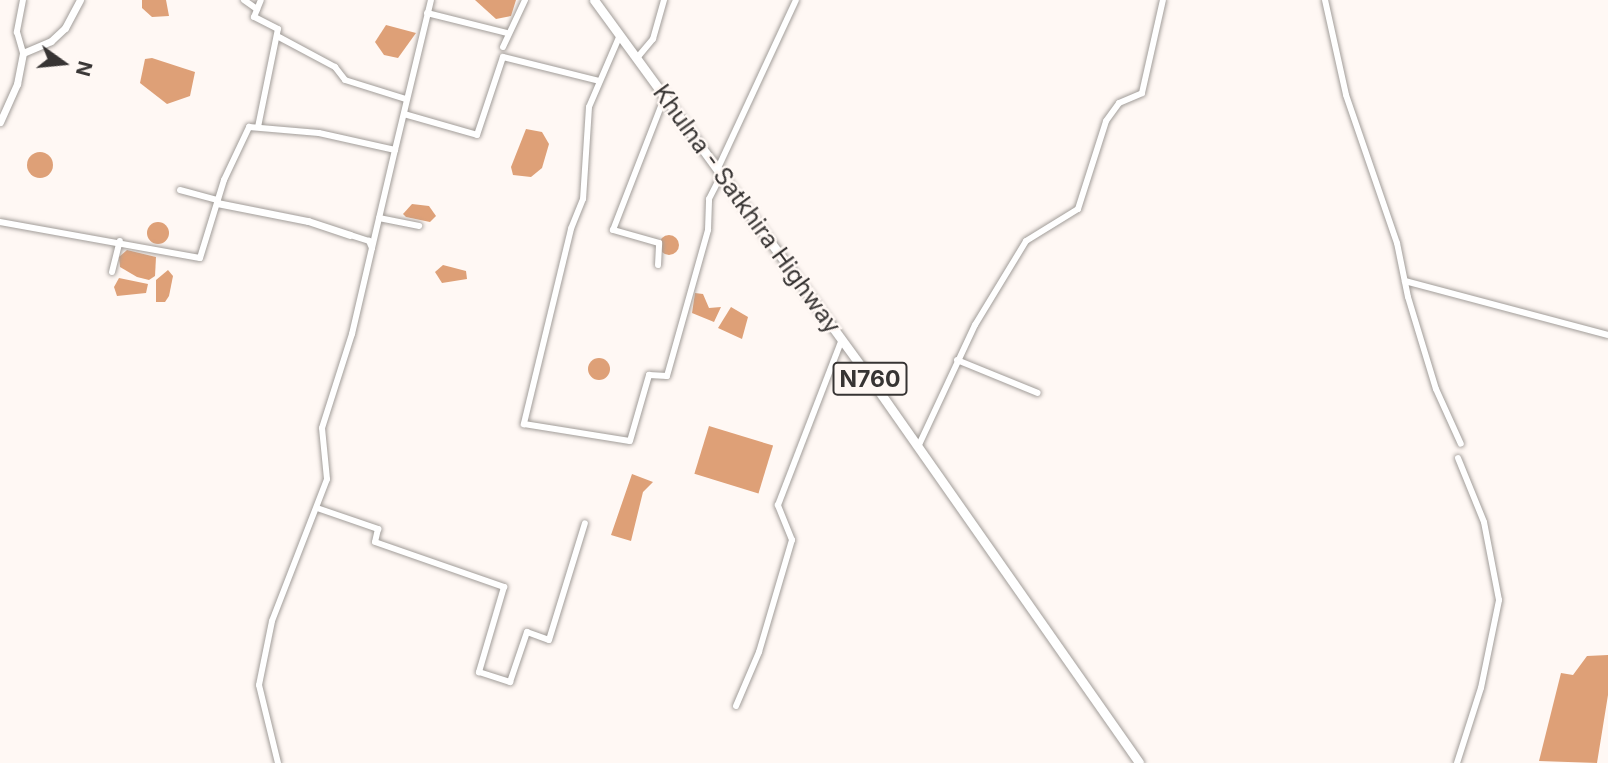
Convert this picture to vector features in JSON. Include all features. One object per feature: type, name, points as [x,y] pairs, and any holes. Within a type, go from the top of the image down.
[{"type":"highway","name":"Khulna - Satkhira Highway","points":[[594,0],[842,339],[1131,758],[1139,763]]},
{"type":"main road","points":[[0,122],[17,85],[23,53],[58,34],[80,0]]},
{"type":"main road","points":[[218,202],[308,221],[350,235]]},
{"type":"street","points":[[23,0],[17,32],[23,53]]},
{"type":"street","points":[[244,0],[257,9]]},
{"type":"street","points":[[258,127],[278,29],[254,17],[261,0]]},
{"type":"street","points":[[278,763],[259,685],[272,621],[317,508],[328,471],[322,428],[372,248],[431,0]]},
{"type":"street","points":[[503,47],[507,33],[525,0]]},
{"type":"street","points":[[637,58],[653,38],[663,0]]},
{"type":"street","points":[[620,36],[589,107],[583,199],[571,229],[524,424],[630,441],[649,374],[667,376],[708,230],[709,199],[796,0]]},
{"type":"street","points":[[918,447],[957,360],[1026,241],[1078,209],[1106,121],[1119,103],[1142,93],[1163,0]]},
{"type":"street","points":[[1325,0],[1346,94],[1397,243],[1436,389],[1461,444]]},
{"type":"street","points":[[427,13],[507,33]]},
{"type":"street","points":[[277,36],[335,66],[345,80],[406,99]]},
{"type":"street","points":[[404,114],[477,135],[503,57],[599,81]]},
{"type":"street","points":[[658,265],[659,243],[613,230],[665,96]]},
{"type":"street","points":[[0,222],[120,241],[200,258],[218,202],[249,127],[319,133],[395,150]]},
{"type":"street","points":[[180,190],[218,202]]},
{"type":"street","points":[[379,218],[419,226]]},
{"type":"street","points":[[350,235],[369,241],[372,248]]},
{"type":"street","points":[[112,272],[120,241]]},
{"type":"street","points":[[1405,281],[1608,335]]},
{"type":"street","points":[[736,706],[758,652],[792,540],[778,505],[842,339]]},
{"type":"street","points":[[957,360],[1038,394]]},
{"type":"street","points":[[321,396],[331,399]]},
{"type":"street","points":[[1457,763],[1481,688],[1499,600],[1484,522],[1458,458]]},
{"type":"street","points":[[317,508],[378,529],[375,542],[504,587],[479,672],[510,682],[527,632],[549,640],[585,523]]},
{"type":"shaded area","points":[[142,0],[166,0],[169,16],[152,17],[142,8]]},
{"type":"shaded area","points":[[475,0],[516,0],[511,16],[496,19]]},
{"type":"shaded area","points":[[386,25],[416,33],[398,58],[384,55],[375,42]]},
{"type":"shaded area","points":[[152,58],[195,72],[190,96],[167,104],[140,83],[145,59]]},
{"type":"shaded area","points":[[526,129],[542,132],[549,144],[542,168],[531,177],[513,175],[511,167]]},
{"type":"shaded area","points":[[40,152],[49,156],[53,165],[49,174],[40,178],[31,174],[27,165],[31,156]]},
{"type":"shaded area","points":[[412,204],[429,206],[436,216],[430,222],[406,217],[403,214]]},
{"type":"shaded area","points":[[158,222],[166,225],[169,233],[166,241],[158,244],[150,241],[147,233],[150,225]]},
{"type":"shaded area","points":[[669,235],[676,238],[679,245],[676,252],[669,255],[662,252],[659,245],[662,238]]},
{"type":"shaded area","points":[[127,250],[156,257],[155,276],[149,280],[137,277],[120,267],[119,257]]},
{"type":"shaded area","points":[[443,265],[466,271],[467,279],[442,283],[435,272]]},
{"type":"shaded area","points":[[168,270],[173,276],[169,296],[165,302],[156,302],[156,280]]},
{"type":"shaded area","points":[[119,278],[148,284],[146,293],[117,296],[114,287]]},
{"type":"shaded area","points":[[695,293],[703,294],[709,308],[721,307],[714,322],[692,313]]},
{"type":"shaded area","points":[[731,307],[748,317],[742,339],[718,328]]},
{"type":"shaded area","points":[[599,358],[607,361],[610,369],[607,377],[599,380],[591,377],[588,369],[591,361]]},
{"type":"shaded area","points":[[709,426],[773,446],[758,493],[694,474]]},
{"type":"shaded area","points":[[632,474],[653,482],[643,492],[631,541],[611,535]]},
{"type":"shaded area","points":[[1608,655],[1608,695],[1597,763],[1539,761],[1561,673],[1573,675],[1587,656]]}]
